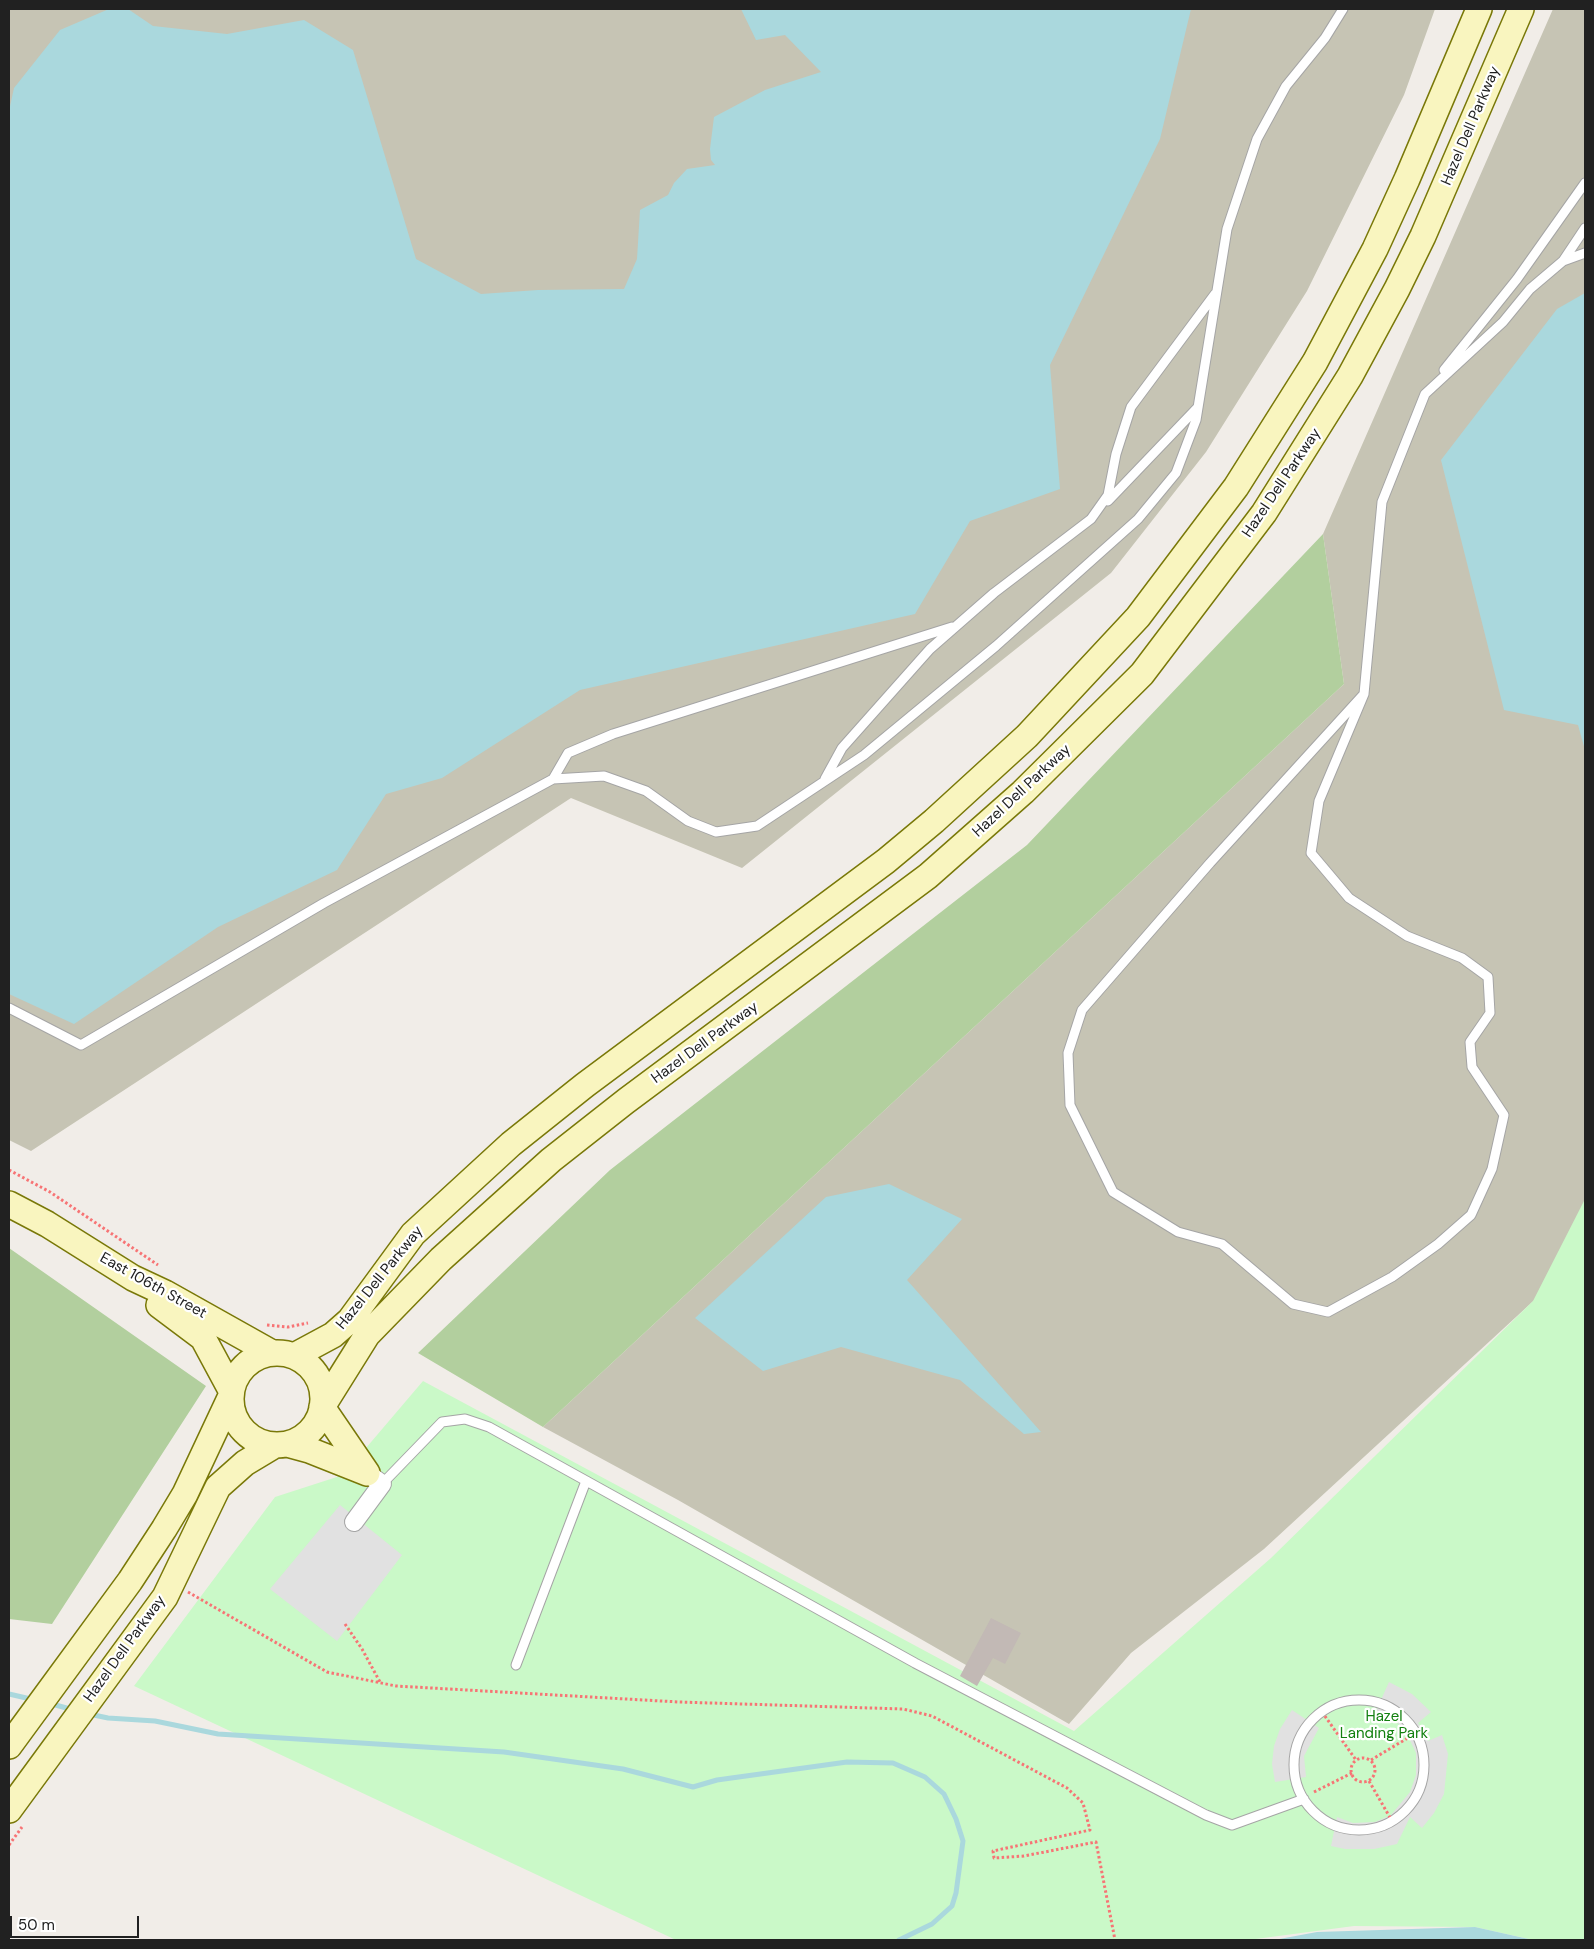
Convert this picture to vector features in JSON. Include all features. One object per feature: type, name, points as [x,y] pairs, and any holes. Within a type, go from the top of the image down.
[{"type":"main road","name":"Hazel Dell Parkway","points":[[283,1354],[326,1340],[350,1320],[413,1234],[511,1144],[585,1085],[879,867],[934,821],[1027,736],[1138,617],[1236,487],[1315,362],[1382,232],[1479,9]]},
{"type":"main road","name":"Hazel Dell Parkway","points":[[322,1407],[367,1335],[441,1259],[510,1195],[600,1120],[928,876],[1023,792],[1142,674],[1264,513],[1350,376],[1423,236],[1521,9]]},
{"type":"main road","name":"East 106th Street","points":[[9,1204],[48,1224],[133,1278],[283,1354]]},
{"type":"main road","points":[[133,1278],[154,1301],[203,1338],[231,1393],[234,1417],[246,1434],[260,1442],[309,1450],[374,1479]]},
{"type":"main road","points":[[14,1739],[130,1581],[164,1529],[185,1494],[241,1369],[250,1361],[283,1354],[307,1364],[317,1376],[322,1391],[322,1407],[313,1428],[298,1440],[281,1444]]},
{"type":"main road","points":[[322,1407],[374,1479]]},
{"type":"main road","name":"Hazel Dell Parkway","points":[[9,1810],[100,1683],[165,1597],[218,1487],[245,1463],[281,1444]]},
{"type":"street","points":[[354,1522],[374,1479]]},
{"type":"lane","points":[[9,1008],[81,1045],[324,903],[553,779],[604,776],[646,791],[688,821],[716,832],[758,826],[864,755],[989,652],[1138,519],[1176,473],[1196,420],[1227,229],[1257,139],[1286,86],[1325,38],[1343,9]]},
{"type":"lane","points":[[1364,694],[1210,863],[1082,1010],[1068,1053],[1070,1105],[1114,1192],[1178,1232],[1222,1244],[1293,1304],[1328,1312],[1392,1277],[1438,1244],[1471,1215],[1492,1169],[1504,1115],[1472,1067],[1470,1042],[1490,1013],[1488,977],[1462,958],[1407,936],[1349,898],[1311,853],[1319,801],[1364,694],[1382,502],[1425,394],[1517,279],[1585,183]]},
{"type":"lane","points":[[1425,394],[1503,322],[1530,289],[1563,261],[1585,228]]},
{"type":"lane","points":[[1563,261],[1585,253]]},
{"type":"lane","points":[[1091,519],[1108,495],[1116,454],[1131,407],[1217,292]]},
{"type":"lane","points":[[823,782],[842,748],[930,649],[994,593],[1091,519],[1198,407]]},
{"type":"lane","points":[[553,779],[568,754],[613,734],[957,625]]},
{"type":"lane","points":[[374,1479],[442,1422],[465,1419],[506,1435],[914,1663],[1206,1815],[1232,1825],[1304,1798]]},
{"type":"lane","points":[[516,1665],[586,1481]]},
{"type":"lane","points":[[1356,1700],[1374,1702],[1391,1708],[1405,1719],[1416,1733],[1424,1761],[1422,1782],[1413,1802],[1392,1821],[1365,1830],[1344,1828],[1324,1820],[1304,1798],[1296,1780],[1294,1760],[1298,1742],[1308,1725],[1322,1712],[1338,1703],[1356,1700]]},
{"type":"path","points":[[9,1170],[50,1192],[160,1266]]},
{"type":"path","points":[[262,1325],[288,1327],[310,1323]]},
{"type":"path","points":[[186,1590],[327,1672],[396,1686],[679,1702],[903,1710],[932,1716],[1067,1788],[1083,1803],[1090,1830],[993,1851],[994,1858],[1024,1856],[1096,1842],[1116,1940]]},
{"type":"path","points":[[345,1624],[362,1648],[380,1683]]},
{"type":"path","points":[[1322,1712],[1356,1760]]},
{"type":"path","points":[[1372,1760],[1416,1733]]},
{"type":"path","points":[[1365,1757],[1372,1760],[1376,1771],[1369,1781],[1358,1781],[1352,1773],[1352,1764],[1356,1760],[1365,1757]]},
{"type":"path","points":[[1304,1798],[1352,1773]]},
{"type":"path","points":[[1369,1781],[1392,1821]]},
{"type":"shaded area","points":[[9,9],[1435,9],[1404,95],[1307,291],[1206,452],[1111,573],[742,868],[571,798],[31,1151],[9,1140]]},
{"type":"shaded area","points":[[1553,9],[1585,9],[1585,1207],[1541,1294],[1264,1549],[1131,1653],[1069,1724],[678,1500],[543,1427],[1344,684],[1323,534]]},
{"type":"shaded area","points":[[340,1505],[402,1555],[337,1641],[270,1589]]},
{"type":"shaded area","points":[[1389,1682],[1412,1694],[1431,1712],[1418,1723],[1428,1741],[1442,1735],[1448,1754],[1444,1794],[1434,1813],[1422,1828],[1410,1817],[1397,1844],[1374,1849],[1345,1849],[1331,1846],[1337,1817],[1353,1823],[1375,1822],[1391,1815],[1410,1792],[1416,1775],[1416,1753],[1407,1734],[1399,1724],[1376,1711]]},
{"type":"shaded area","points":[[1292,1710],[1319,1728],[1304,1756],[1306,1777],[1275,1782],[1272,1764],[1274,1746],[1280,1729]]},
{"type":"green space","points":[[1323,534],[1344,684],[543,1427],[418,1353],[610,1170],[1027,845]]},
{"type":"green space","name":"Hazel Landing Park","points":[[1585,1199],[1585,1940],[1533,1940],[1475,1927],[1354,1926],[1248,1940],[676,1940],[134,1686],[275,1497],[343,1475],[423,1381],[1074,1731],[1271,1558],[1533,1301]]},
{"type":"green space","points":[[9,1248],[206,1386],[52,1624],[9,1619]]},
{"type":"water","points":[[109,9],[128,9],[153,26],[227,34],[304,20],[353,50],[416,259],[481,294],[538,290],[624,289],[637,259],[640,210],[668,195],[674,183],[687,169],[715,165],[711,160],[710,149],[714,117],[765,90],[821,72],[785,35],[756,40],[741,9],[1191,9],[1160,139],[1050,365],[1060,489],[970,521],[915,614],[580,690],[442,778],[386,794],[337,870],[218,927],[74,1024],[9,994],[9,111],[14,88],[60,30]]},
{"type":"water","points":[[1585,293],[1585,750],[1578,725],[1504,710],[1441,460],[1557,309]]},
{"type":"water","points":[[889,1184],[962,1219],[907,1280],[1041,1432],[1024,1434],[960,1380],[841,1347],[763,1371],[695,1318],[826,1197]]},
{"type":"water","points":[[1475,1927],[1533,1940],[1274,1940],[1317,1932]]},
{"type":"building","points":[[991,1618],[1021,1633],[1005,1664],[993,1658],[977,1686],[960,1676]]},
{"type":"waterway","points":[[9,1694],[35,1700]]},
{"type":"waterway","points":[[48,1703],[74,1710]]},
{"type":"waterway","points":[[89,1714],[108,1718],[155,1721],[218,1734],[504,1752],[623,1769],[693,1787],[717,1780],[847,1762],[893,1763],[925,1777],[944,1794],[956,1819],[963,1841],[956,1893],[952,1906],[932,1924],[899,1940]]}]
